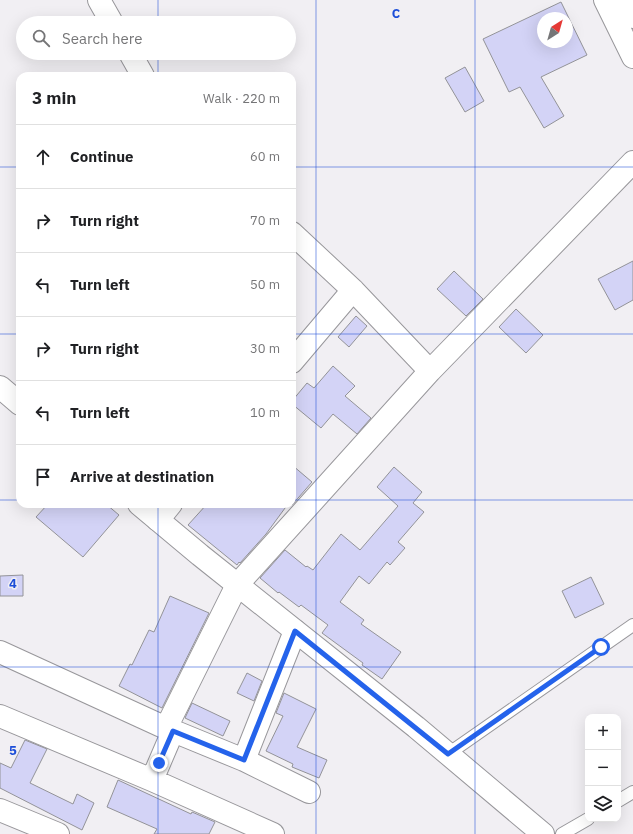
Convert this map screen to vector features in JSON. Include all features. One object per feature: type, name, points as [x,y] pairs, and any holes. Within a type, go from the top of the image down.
[{"type":"main road","points":[[99,0],[108,16]]},
{"type":"main road","points":[[605,0],[628,35],[633,57]]},
{"type":"main road","points":[[134,60],[141,72]]},
{"type":"main road","points":[[163,749],[237,585],[430,370],[633,162]]},
{"type":"main road","points":[[296,237],[353,290],[430,370]]},
{"type":"main road","points":[[296,357],[353,290]]},
{"type":"main road","points":[[0,387],[16,401]]},
{"type":"main road","points":[[152,508],[165,512],[237,585],[448,754],[543,834]]},
{"type":"main road","points":[[244,760],[295,631]]},
{"type":"main road","points":[[0,652],[163,749],[273,834]]},
{"type":"main road","points":[[0,716],[163,749],[244,760],[309,792]]},
{"type":"main road","points":[[0,810],[58,834]]},
{"type":"lane","points":[[448,754],[633,625]]},
{"type":"lane","points":[[621,799],[633,792]]},
{"type":"lane","points":[[562,834],[585,821]]},
{"type":"building","points":[[561,2],[566,12],[540,12]]},
{"type":"building","points":[[537,13],[537,48],[573,48],[573,26],[587,55],[541,77],[564,116],[544,128],[520,87],[509,92],[483,39]]},
{"type":"building","points":[[465,67],[484,101],[465,112],[445,78]]},
{"type":"building","points":[[633,261],[633,300],[615,310],[598,279]]},
{"type":"building","points":[[454,271],[483,299],[466,316],[437,289]]},
{"type":"building","points":[[516,309],[543,335],[526,353],[499,327]]},
{"type":"building","points":[[356,316],[367,326],[349,347],[338,337]]},
{"type":"building","points":[[333,366],[355,386],[345,396],[371,418],[357,434],[333,414],[321,428],[296,407],[296,396],[307,383],[314,388]]},
{"type":"building","points":[[394,467],[422,492],[413,503],[424,512],[398,542],[405,548],[390,565],[387,562],[369,584],[359,576],[340,602],[364,620],[361,624],[401,652],[382,679],[322,633],[328,625],[301,605],[299,607],[279,592],[278,593],[260,578],[285,550],[306,567],[307,566],[313,570],[341,534],[360,550],[398,506],[377,487]]},
{"type":"building","points":[[296,468],[312,482],[296,500]]},
{"type":"building","points":[[44,508],[111,508],[119,515],[83,557],[36,517]]},
{"type":"building","points":[[203,508],[285,508],[266,534],[237,565],[188,525]]},
{"type":"building","points":[[23,575],[23,596],[0,596],[0,576]]},
{"type":"building","points":[[591,577],[604,604],[575,618],[562,591]]},
{"type":"building","points":[[170,596],[209,613],[162,708],[119,686],[130,664],[132,665],[149,630],[154,632]]},
{"type":"building","points":[[247,673],[262,681],[254,701],[237,693]]},
{"type":"building","points":[[284,693],[316,709],[297,747],[327,760],[319,778],[292,767],[293,764],[266,751],[283,716],[276,713]]},
{"type":"building","points":[[192,703],[230,721],[223,736],[185,718]]},
{"type":"building","points":[[25,740],[47,749],[30,783],[73,804],[77,794],[94,803],[82,830],[0,788],[0,763],[11,768]]},
{"type":"building","points":[[118,780],[191,814],[192,812],[215,822],[209,834],[154,834],[157,829],[107,807]]},
{"type":"route","points":[[159,763],[173,731],[244,760],[295,631],[448,754],[601,647]]}]
